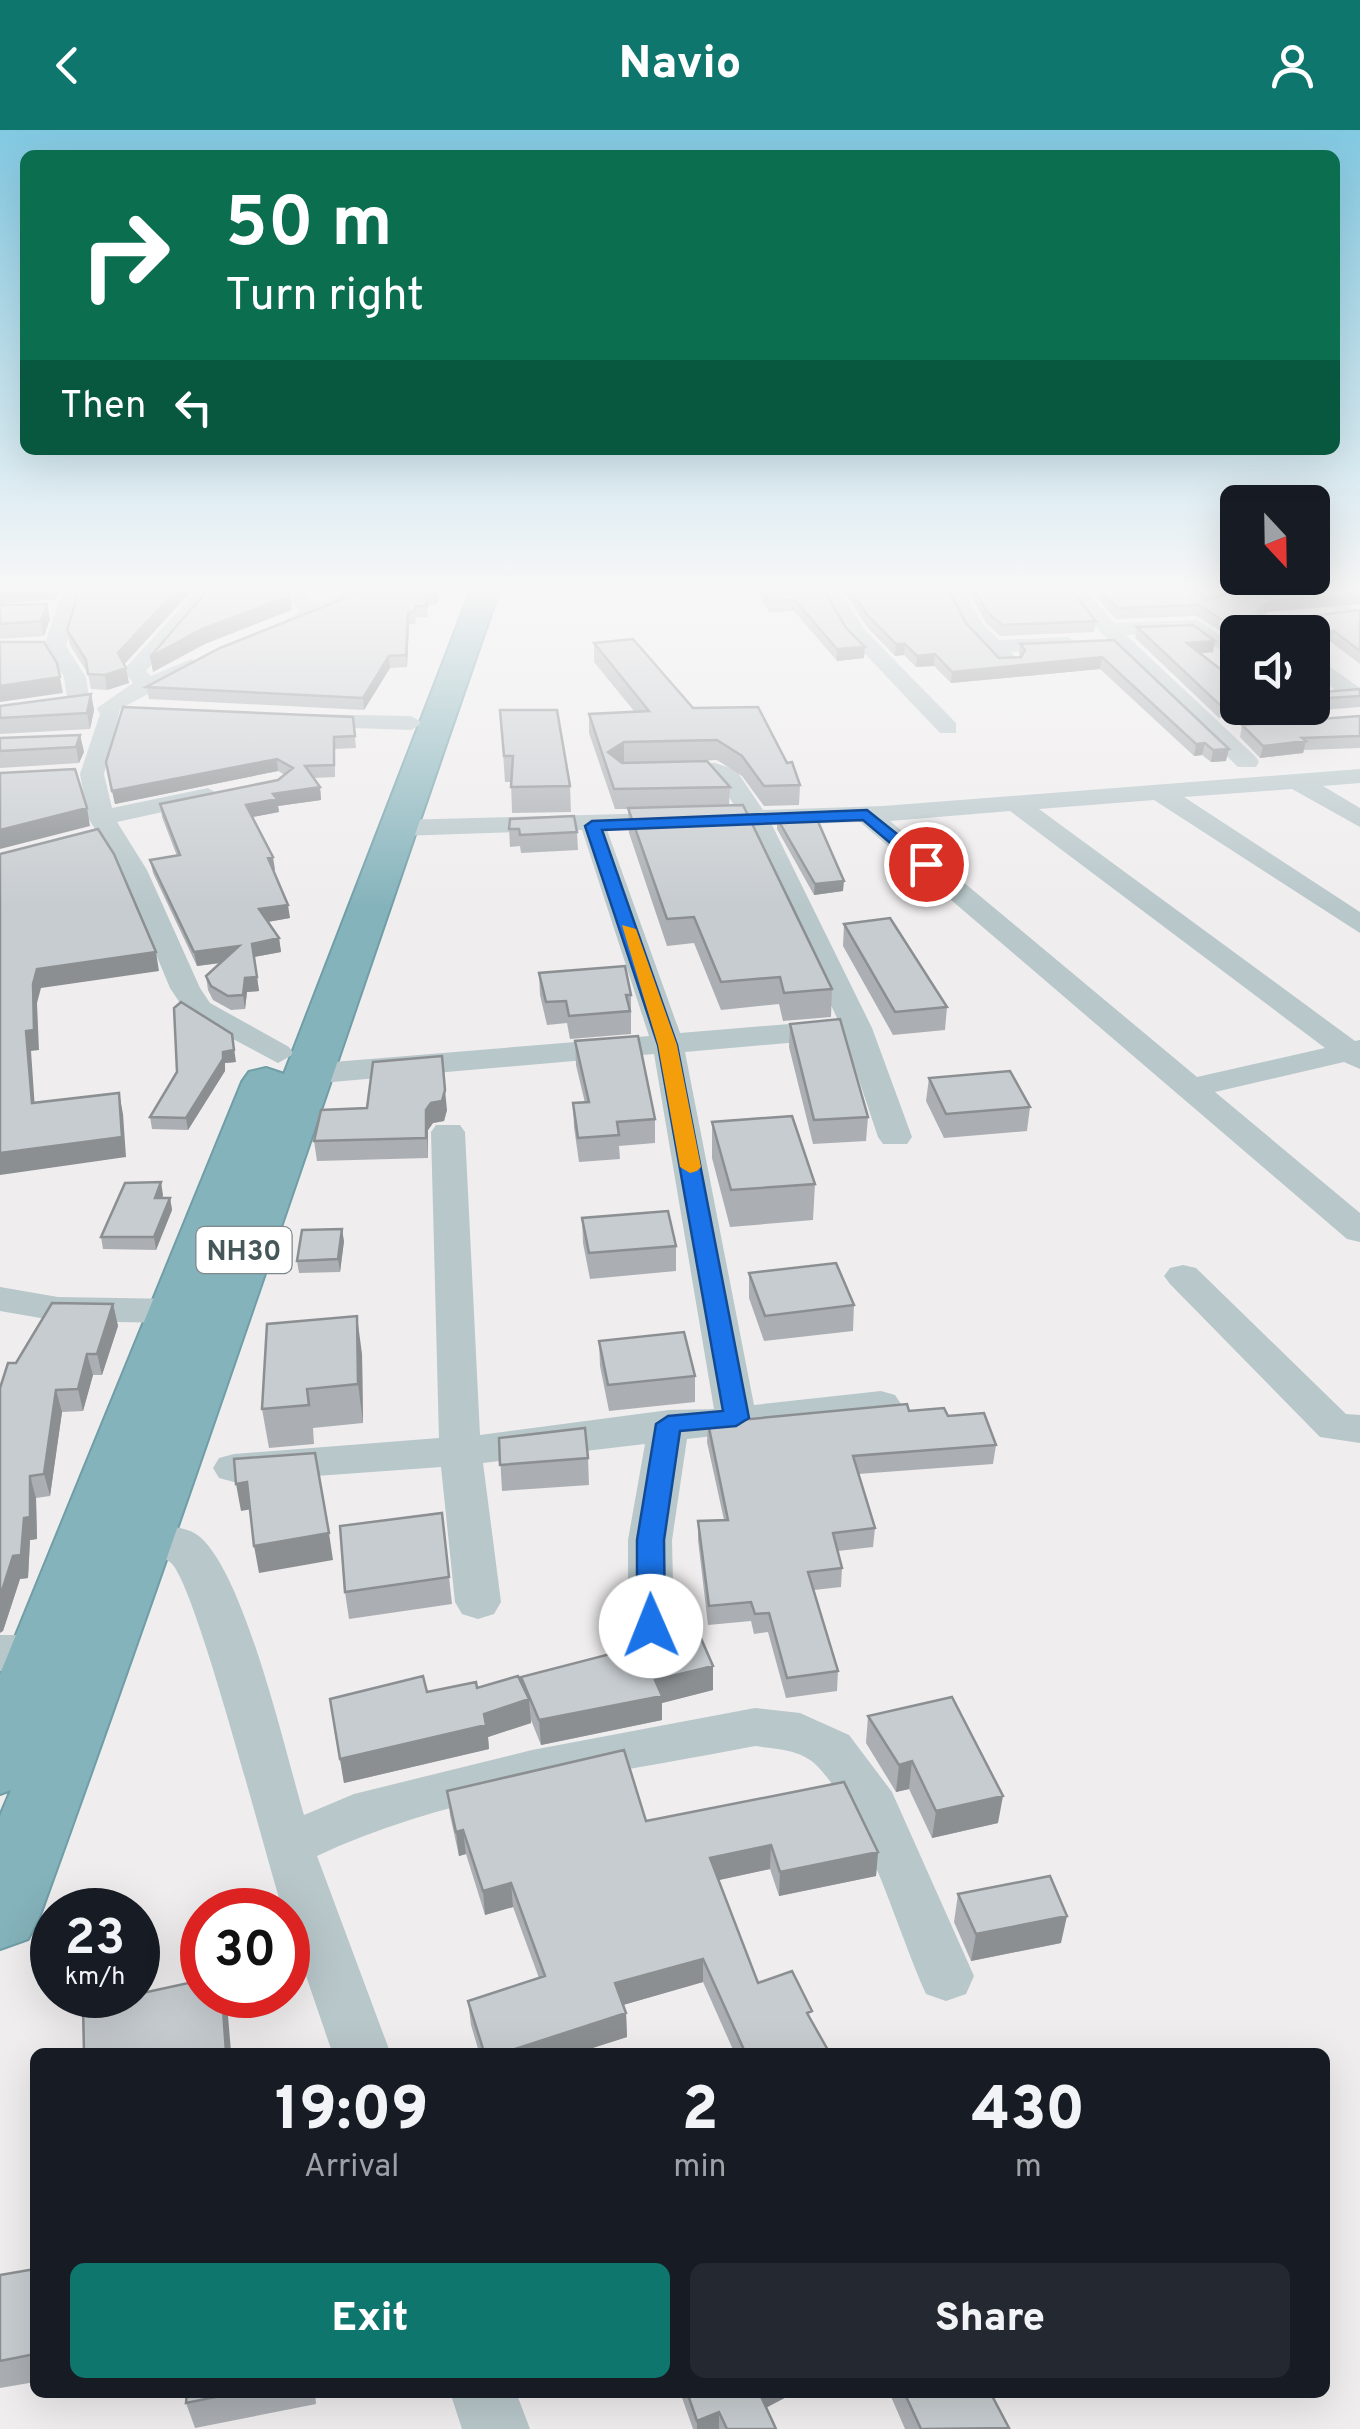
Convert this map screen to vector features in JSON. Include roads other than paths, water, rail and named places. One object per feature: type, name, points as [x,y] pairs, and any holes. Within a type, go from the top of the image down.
[{"type":"highway","name":"NH30","points":[[0,1915],[143,1541],[293,1064],[424,692]]},
{"type":"highway","name":"NH30","points":[[0,1764],[23,1653],[87,1542],[177,1311],[400,828],[449,692]]},
{"type":"street","points":[[77,692],[78,698]]},
{"type":"street","points":[[113,703],[139,692]]},
{"type":"street","points":[[913,692],[948,728]]},
{"type":"street","points":[[1174,692],[1230,746],[1259,735]]},
{"type":"street","points":[[52,702],[78,698],[160,712]]},
{"type":"street","points":[[113,703],[111,714],[92,740],[83,774],[100,829],[134,870],[185,988],[200,1009],[293,1064],[668,1045],[857,1028]]},
{"type":"street","points":[[281,720],[412,724]]},
{"type":"street","points":[[643,772],[715,770],[728,775],[756,818],[857,1028],[894,1137]]},
{"type":"street","points":[[400,828],[592,826],[867,815],[1360,776]]},
{"type":"street","points":[[1296,781],[1360,819]]},
{"type":"street","points":[[100,829],[231,791]]},
{"type":"street","points":[[1159,792],[1360,924]]},
{"type":"street","points":[[1016,804],[1356,1053]]},
{"type":"street","points":[[867,815],[1360,1231]]},
{"type":"street","points":[[592,826],[668,1045],[736,1418]]},
{"type":"street","points":[[1190,1088],[1356,1053]]},
{"type":"street","points":[[448,1132],[460,1451],[478,1602]]},
{"type":"street","points":[[1184,1276],[1335,1427],[1360,1430]]},
{"type":"street","points":[[0,1299],[58,1309],[177,1311]]},
{"type":"street","points":[[234,1468],[460,1451],[668,1424],[881,1404]]},
{"type":"street","points":[[651,1626],[650,1540],[668,1424]]},
{"type":"street","points":[[87,1542],[178,1544],[194,1558],[222,1618],[287,1846],[359,2048]]},
{"type":"street","points":[[287,1846],[354,1816],[532,1770],[755,1728],[800,1732],[831,1749],[874,1807],[946,1976]]},
{"type":"street","points":[[484,2398],[496,2429]]}]
